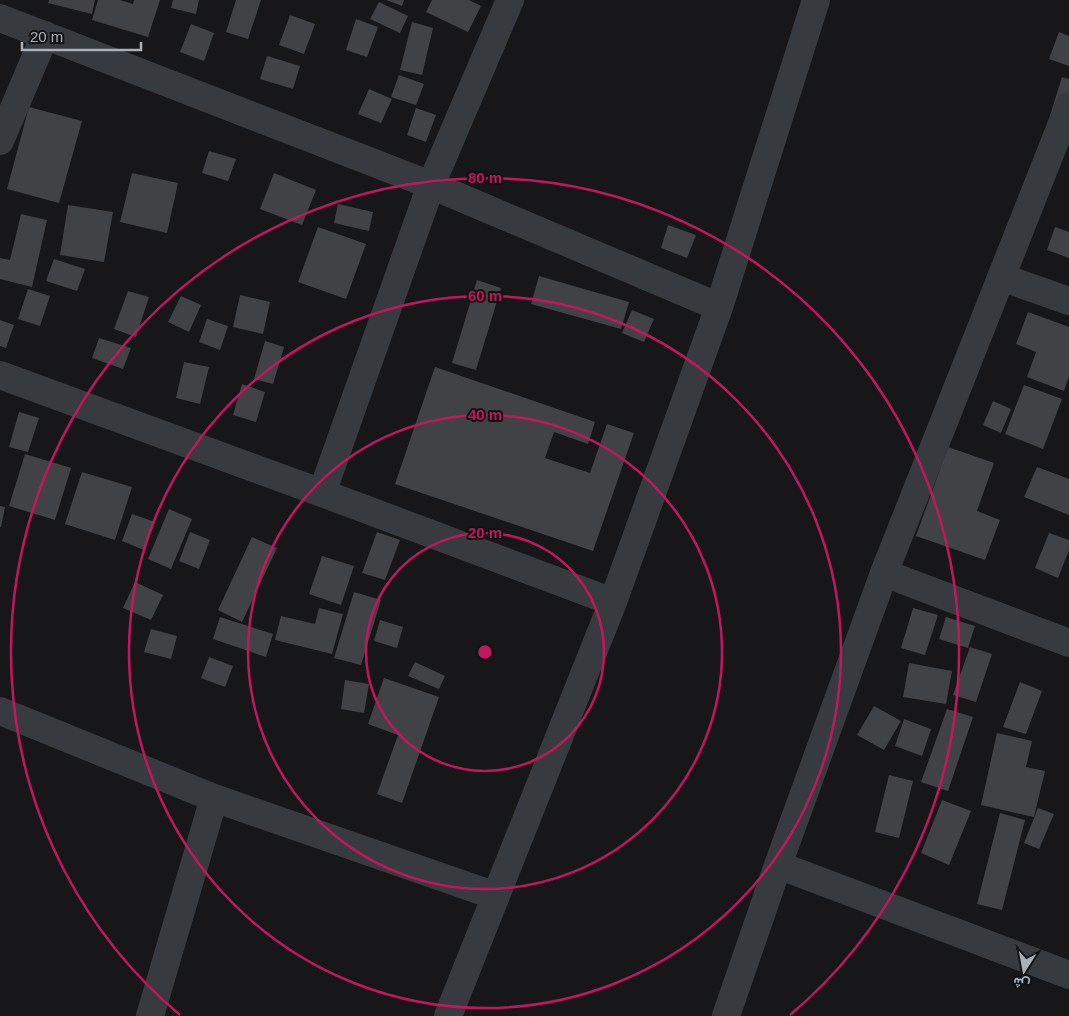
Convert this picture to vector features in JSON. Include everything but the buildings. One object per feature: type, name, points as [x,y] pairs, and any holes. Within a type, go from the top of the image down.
[{"type":"street","points":[[0,5],[2,0]]},
{"type":"street","points":[[322,493],[431,185],[510,0]]},
{"type":"street","points":[[448,1016],[613,602],[719,307],[816,0]]},
{"type":"street","points":[[0,18],[431,185],[719,307]]},
{"type":"street","points":[[0,141],[45,34]]},
{"type":"street","points":[[726,1016],[778,865],[884,573],[1069,106]]},
{"type":"street","points":[[1001,277],[1069,301]]},
{"type":"street","points":[[0,375],[613,602]]},
{"type":"street","points":[[884,573],[1069,643]]},
{"type":"street","points":[[0,711],[214,798],[496,896]]},
{"type":"street","points":[[150,1016],[214,798]]},
{"type":"street","points":[[778,865],[1069,975]]}]
